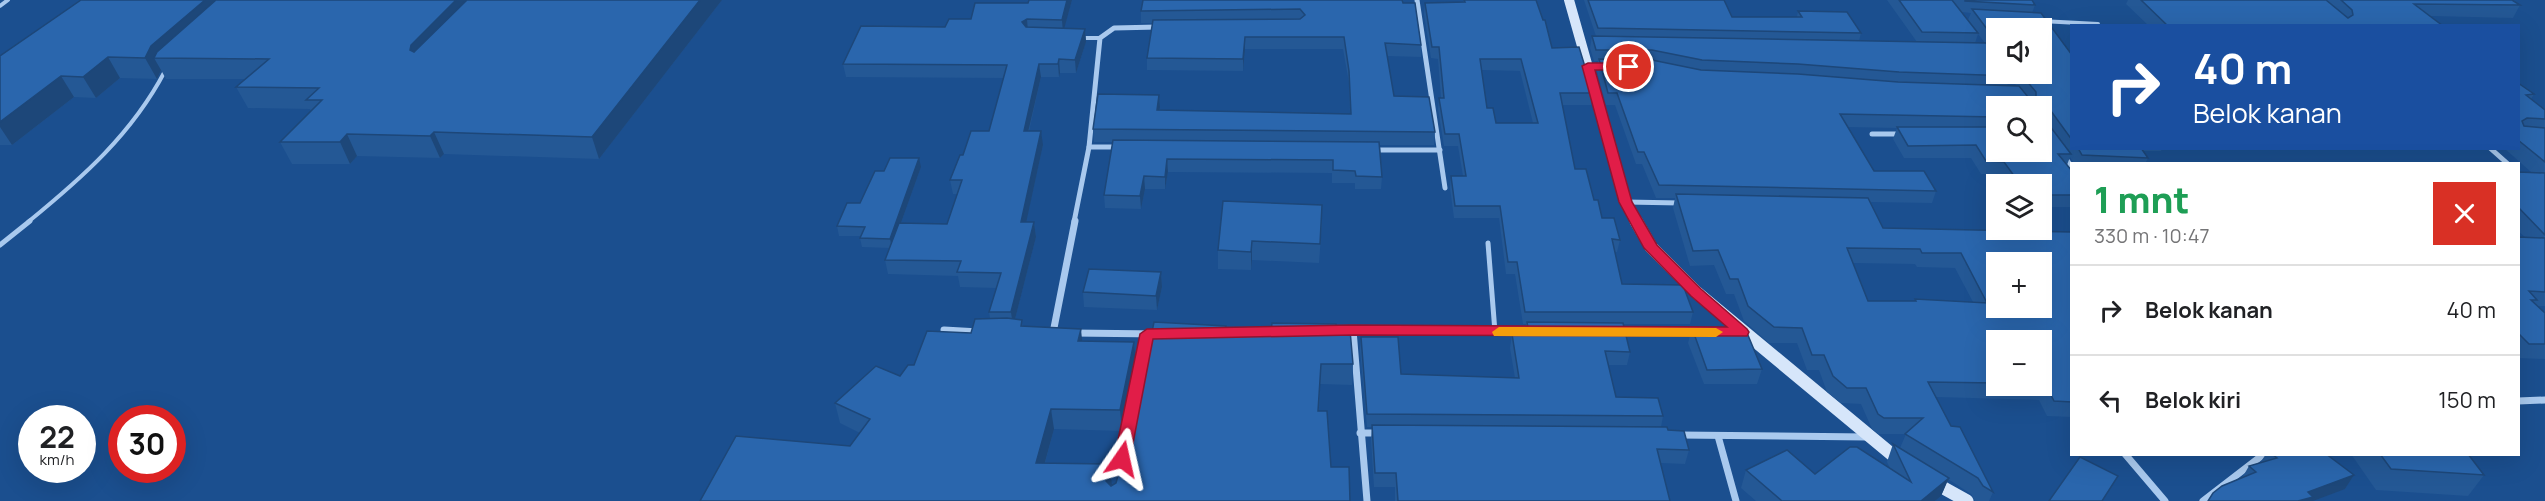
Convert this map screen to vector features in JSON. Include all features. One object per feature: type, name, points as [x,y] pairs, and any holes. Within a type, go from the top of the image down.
[{"type":"street","points":[[1417,0],[1445,188]]},
{"type":"street","points":[[1569,0],[1587,42],[1626,202],[1651,248],[1736,332],[1868,437],[1918,473],[1966,501]]},
{"type":"street","points":[[1053,333],[1089,147],[1100,38],[1114,28],[1168,27]]},
{"type":"street","points":[[1872,134],[1906,134]]},
{"type":"street","points":[[1089,147],[1124,147]]},
{"type":"street","points":[[1369,150],[1440,150]]},
{"type":"street","points":[[2492,150],[2506,162]]},
{"type":"street","points":[[2060,151],[2070,164]]},
{"type":"street","points":[[1626,202],[1685,203]]},
{"type":"street","points":[[944,330],[987,332]]},
{"type":"street","points":[[1330,330],[1542,332]]},
{"type":"street","points":[[1353,330],[1360,433],[1368,501]]},
{"type":"street","points":[[1227,333],[1284,331]]},
{"type":"street","points":[[1612,332],[1706,332]]},
{"type":"street","points":[[1042,333],[1170,334]]},
{"type":"street","points":[[1118,479],[1147,334]]},
{"type":"street","points":[[2520,401],[2545,400]]},
{"type":"street","points":[[1360,433],[1384,433]]},
{"type":"street","points":[[1670,435],[1868,437]]},
{"type":"street","points":[[1718,436],[1736,501]]},
{"type":"street","points":[[2127,456],[2165,501]]},
{"type":"street","points":[[2203,501],[2261,456]]},
{"type":"lane","points":[[0,6],[8,0]]},
{"type":"lane","points":[[2052,22],[2098,24]]},
{"type":"lane","points":[[1080,38],[1100,38]]},
{"type":"lane","points":[[0,245],[67,190],[118,140],[156,91],[165,70]]},
{"type":"lane","points":[[1488,243],[1495,332]]},
{"type":"building","points":[[81,0],[205,0],[151,46],[145,58],[108,57],[83,77],[61,76],[0,122],[0,56]]},
{"type":"building","points":[[216,0],[456,0],[411,45],[410,50],[414,52],[467,0],[700,0],[592,137],[434,132],[430,136],[347,134],[340,142],[280,142],[322,100],[306,100],[319,88],[236,87],[269,59],[154,58],[157,52]]},
{"type":"building","points":[[1029,0],[1067,0],[1062,20],[1027,19],[1022,22],[1026,27],[1085,29],[1075,60],[1059,59],[1058,64],[1039,64],[1024,131],[1041,131],[1021,222],[1034,222],[1011,312],[989,312],[1001,273],[957,272],[961,261],[885,260],[899,223],[947,224],[962,180],[950,180],[960,155],[963,155],[971,131],[989,131],[1007,65],[843,64],[861,26],[945,27],[949,19],[971,19],[975,3],[1028,3]]},
{"type":"building","points":[[1143,0],[1402,0],[1403,3],[1415,3],[1421,45],[1385,43],[1394,96],[1429,97],[1435,132],[1093,129],[1098,94],[1159,95],[1157,110],[1351,114],[1349,71],[1344,37],[1245,37],[1243,59],[1147,58],[1153,20],[1300,19],[1305,15],[1300,9],[1141,11]]},
{"type":"building","points":[[1464,0],[1536,0],[1543,20],[1545,20],[1552,48],[1579,47],[1593,93],[1560,93],[1575,169],[1586,169],[1594,200],[1598,200],[1602,218],[1614,218],[1620,240],[1612,239],[1622,284],[1683,285],[1693,312],[1525,312],[1517,262],[1508,262],[1500,206],[1455,206],[1451,176],[1466,176],[1459,134],[1445,134],[1439,98],[1444,98],[1439,47],[1432,47],[1425,3],[1465,2]],"holes":[[[1480,59],[1521,59],[1538,123],[1496,123],[1493,108],[1487,108]]]},
{"type":"building","points":[[1588,0],[1724,0],[1732,17],[1802,17],[1798,11],[1847,12],[1861,33],[1598,28]]},
{"type":"building","points":[[1899,0],[1952,0],[1978,33],[1922,32]]},
{"type":"building","points":[[2032,0],[2035,5],[1965,1]]},
{"type":"building","points":[[2141,0],[2326,0],[2348,18],[2353,15],[2352,10],[2341,0],[2512,0],[2520,5],[2414,4],[2440,24],[2166,24]]},
{"type":"building","points":[[1972,9],[2041,13],[2045,18],[1986,18],[1986,28]]},
{"type":"building","points":[[2052,28],[2070,52],[2070,137],[2052,112],[2052,96],[2036,96],[2036,92],[2029,84],[2052,84]]},
{"type":"building","points":[[1592,36],[1986,43],[1986,75],[1702,60],[1652,50],[1596,50]]},
{"type":"building","points":[[1599,59],[1652,60],[1701,70],[1798,74],[1898,82],[2019,86],[2027,96],[1986,96],[1986,117],[1840,114],[1874,171],[1924,171],[1936,191],[1659,185],[1644,152],[1638,152],[1617,93],[1608,93]]},
{"type":"building","points":[[2520,84],[2534,94],[2526,95],[2545,110],[2545,119],[2527,118],[2522,121],[2524,126],[2545,128],[2545,162],[2520,142]]},
{"type":"building","points":[[1897,127],[1986,127],[1986,161],[1976,145],[1908,146]]},
{"type":"building","points":[[2052,129],[2071,154],[2058,154],[2070,169],[2070,195],[2052,195],[2052,174],[2013,174],[2004,162],[2052,162]]},
{"type":"building","points":[[1113,140],[1379,142],[1382,177],[1356,176],[1355,171],[1333,170],[1333,160],[1167,159],[1165,177],[1144,176],[1140,196],[1104,195]]},
{"type":"building","points":[[2079,150],[2142,150],[2148,158],[2082,155]]},
{"type":"building","points":[[890,158],[919,158],[890,239],[860,238],[865,227],[837,226],[847,203],[860,203],[875,171],[884,171]]},
{"type":"building","points":[[2520,172],[2545,173],[2545,235],[2520,209]]},
{"type":"building","points":[[1676,194],[1868,198],[1883,228],[1986,230],[1986,240],[2052,240],[2052,232],[2070,232],[2070,402],[2054,401],[2052,396],[2052,330],[1986,330],[1986,383],[1928,382],[1951,426],[1960,427],[1993,492],[1983,486],[1978,478],[1905,434],[1923,418],[1884,418],[1878,414],[1866,388],[1847,388],[1833,376],[1824,355],[1812,355],[1802,328],[1774,327],[1748,306],[1738,279],[1730,279],[1718,250],[1693,251]],"holes":[[[1847,248],[1920,249],[1922,253],[1961,253],[1986,301],[1986,252],[2052,252],[2052,318],[1986,318],[1986,303],[1915,299],[1916,301],[1868,301]]]},
{"type":"building","points":[[1223,201],[1322,205],[1320,244],[1252,241],[1251,252],[1218,250]]},
{"type":"building","points":[[2520,237],[2545,238],[2545,292],[2529,291],[2537,300],[2531,300],[2545,313],[2545,344],[2529,344],[2520,335]]},
{"type":"building","points":[[1089,269],[1161,272],[1156,296],[1083,292]]},
{"type":"building","points":[[975,319],[1022,320],[1021,326],[1081,329],[1078,341],[1134,342],[1120,410],[1051,409],[1036,463],[1109,464],[1106,481],[1111,486],[1116,483],[1121,464],[1123,464],[1146,342],[1150,342],[1154,322],[1226,326],[1225,332],[1271,332],[1272,323],[1336,324],[1336,330],[1350,330],[1353,364],[1321,364],[1318,411],[1327,411],[1331,467],[1349,467],[1350,501],[700,501],[736,436],[850,446],[870,419],[835,403],[876,366],[900,376],[908,365],[914,365],[927,331],[971,333]]},
{"type":"building","points":[[1527,322],[1623,323],[1630,352],[1605,351],[1616,397],[1658,398],[1663,416],[1367,414],[1361,337],[1398,337],[1401,374],[1519,378],[1512,334],[1529,334]]},
{"type":"building","points":[[1692,328],[1745,328],[1762,369],[1707,370]]},
{"type":"building","points":[[1372,425],[1667,427],[1668,430],[1684,431],[1689,450],[1657,449],[1670,501],[1398,501],[1396,473],[1375,473]]},
{"type":"building","points":[[1893,444],[1949,478],[1921,501],[1782,501],[1746,470],[1787,450],[1815,474],[1850,447],[1857,447],[1911,482]]},
{"type":"building","points":[[2274,456],[2329,456],[2354,475],[2308,492],[2313,497],[2298,501],[2208,501],[2213,493],[2222,486],[2256,472],[2249,466],[2277,458]]},
{"type":"building","points":[[2381,456],[2470,456],[2484,475],[2391,469]]},
{"type":"building","points":[[2080,457],[2118,476],[2102,501],[2049,501]]},
{"type":"slow traffic","points":[[1499,332],[1716,332]]},
{"type":"route","points":[[1122,459],[1147,334],[1353,330],[1742,332],[1673,271],[1651,248],[1626,202],[1588,66],[1629,67]]}]
